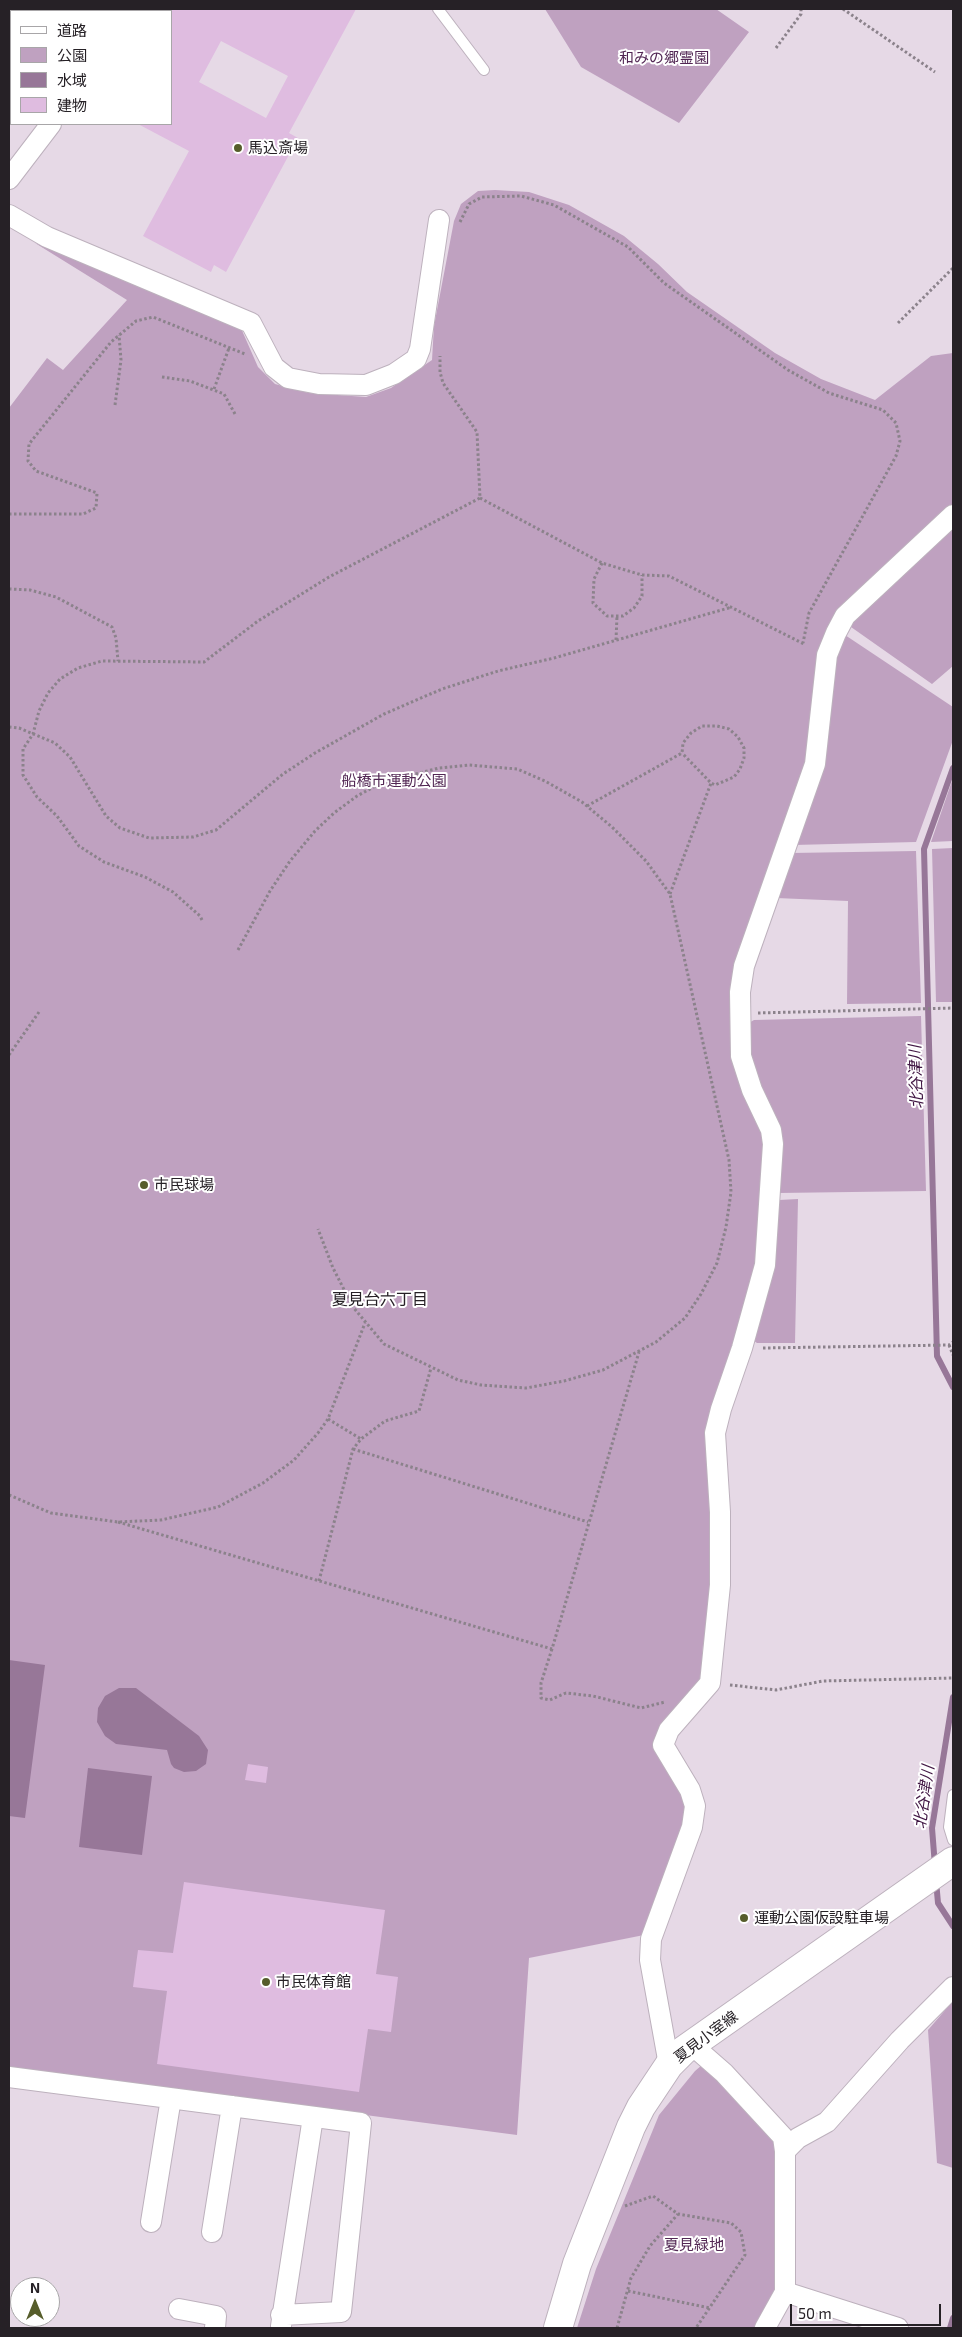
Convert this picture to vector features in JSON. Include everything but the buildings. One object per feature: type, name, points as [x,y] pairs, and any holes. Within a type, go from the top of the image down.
[{"type":"main road","name":"夏見小室線","points":[[558,2328],[577,2264],[631,2127],[641,2107],[670,2065],[692,2045],[941,1870]]},
{"type":"street","points":[[9,179],[50,125]]},
{"type":"street","points":[[9,215],[47,237],[251,323],[274,367],[288,378],[319,384],[366,385],[394,374],[416,359],[420,349],[439,220]]},
{"type":"street","points":[[670,2065],[650,1960],[651,1940],[692,1827],[696,1806],[690,1790],[663,1745],[670,1730],[710,1683],[720,1585],[720,1512],[716,1433],[721,1409],[742,1348],[765,1265],[774,1144],[771,1130],[752,1090],[741,1056],[740,992],[744,966],[815,764],[827,656],[845,616],[953,515]]},
{"type":"street","points":[[785,2150],[798,2138],[827,2122],[900,2040],[953,1987]]},
{"type":"street","points":[[692,2045],[724,2073],[782,2137],[785,2150],[785,2292],[765,2328]]},
{"type":"street","points":[[9,2077],[360,2123],[341,2312],[281,2321],[313,2117]]},
{"type":"street","points":[[151,2222],[171,2098]]},
{"type":"street","points":[[212,2232],[232,2106]]},
{"type":"street","points":[[785,2292],[898,2328]]},
{"type":"street","points":[[179,2309],[216,2316],[215,2328]]},
{"type":"lane","points":[[438,9],[484,70]]},
{"type":"lane","points":[[953,1795],[949,1827],[953,1840]]},
{"type":"path","points":[[776,48],[801,14],[801,9]]},
{"type":"path","points":[[843,9],[935,72]]},
{"type":"path","points":[[459,226],[461,216],[469,204],[482,197],[522,196],[554,206],[628,247],[664,283],[788,370],[829,393],[884,410],[896,423],[900,441],[896,456],[809,613],[803,643]]},
{"type":"path","points":[[898,323],[953,268]]},
{"type":"path","points":[[9,514],[83,514],[96,508],[97,493],[36,471],[28,461],[30,444],[86,372],[136,320],[153,316],[274,367]]},
{"type":"path","points":[[115,406],[121,360],[120,335]]},
{"type":"path","points":[[214,389],[229,348]]},
{"type":"path","points":[[440,349],[440,372],[444,383],[477,432],[480,498]]},
{"type":"path","points":[[162,377],[190,381],[224,394],[235,414]]},
{"type":"path","points":[[480,498],[602,563],[642,575],[669,576],[827,656]]},
{"type":"path","points":[[202,920],[173,892],[145,877],[104,862],[79,846],[57,816],[37,797],[24,775],[23,749],[33,734],[39,711],[48,693],[60,679],[78,668],[102,661],[204,662],[258,621],[329,577],[480,498]]},
{"type":"path","points":[[602,563],[594,579],[593,603],[606,616],[623,616],[634,608],[642,596],[642,575]]},
{"type":"path","points":[[9,589],[30,590],[56,597],[112,627],[116,638],[118,661]]},
{"type":"path","points":[[9,727],[19,728],[55,743],[70,757],[106,816],[120,828],[149,838],[193,837],[216,830],[283,774],[384,714],[442,689],[498,671],[554,658],[732,608]]},
{"type":"path","points":[[616,640],[617,616]]},
{"type":"path","points":[[702,726],[717,726],[729,729],[738,737],[744,748],[740,769],[734,777],[724,783],[715,785],[710,783],[682,754],[683,743],[691,733],[702,726]]},
{"type":"path","points":[[587,806],[682,754]]},
{"type":"path","points":[[238,950],[270,891],[290,861],[334,812],[357,796],[381,783],[439,768],[469,765],[517,769],[545,781],[587,806],[646,861],[670,894],[729,1160],[730,1192],[726,1227],[717,1263],[701,1294],[684,1318],[656,1342],[603,1370],[564,1381],[526,1388],[481,1385],[458,1380],[384,1344],[353,1306],[333,1268],[318,1229]]},
{"type":"path","points":[[670,894],[710,783]]},
{"type":"path","points":[[740,1014],[953,1008]]},
{"type":"path","points":[[9,1055],[39,1012]]},
{"type":"path","points":[[118,1522],[161,1520],[218,1506],[263,1483],[294,1460],[328,1419],[365,1323]]},
{"type":"path","points":[[742,1348],[949,1345],[953,1342]]},
{"type":"path","points":[[949,1345],[953,1355]]},
{"type":"path","points":[[639,1351],[541,1683],[541,1698],[550,1700],[566,1694],[593,1696],[641,1708],[672,1700]]},
{"type":"path","points":[[319,1581],[354,1449],[361,1439],[385,1421],[419,1410],[431,1368]]},
{"type":"path","points":[[328,1419],[361,1439]]},
{"type":"path","points":[[354,1449],[588,1522]]},
{"type":"path","points":[[9,1496],[51,1513],[118,1522],[552,1649]]},
{"type":"path","points":[[710,1683],[776,1690],[823,1681],[952,1678]]},
{"type":"path","points":[[623,2206],[653,2196],[678,2214],[730,2223],[741,2232],[745,2255],[696,2328]]},
{"type":"path","points":[[617,2328],[631,2278],[650,2246],[678,2214]]},
{"type":"path","points":[[628,2291],[710,2308]]},
{"type":"green space","name":"和みの郷霊園","points":[[545,9],[716,9],[749,32],[679,123],[581,67]]},
{"type":"green space","name":"船橋市運動公園","points":[[478,191],[529,192],[569,205],[624,236],[658,264],[687,292],[775,353],[821,379],[875,400],[931,356],[953,353],[953,506],[833,617],[808,763],[747,942],[734,962],[731,1050],[766,1137],[755,1271],[716,1404],[712,1611],[703,1645],[701,1678],[668,1721],[691,1808],[644,1935],[529,1958],[517,2135],[9,2068],[9,408],[47,358],[63,370],[127,300],[35,243],[240,326],[258,367],[275,384],[309,393],[366,397],[391,388],[432,360],[434,326],[454,221],[461,204]]},
{"type":"green space","points":[[953,526],[953,666],[932,684],[851,627],[856,615]]},
{"type":"green space","points":[[845,635],[953,707],[953,740],[916,842],[793,845],[838,644]]},
{"type":"green space","points":[[953,778],[953,841],[931,842]]},
{"type":"green space","points":[[953,848],[953,1002],[936,1002],[932,849]]},
{"type":"green space","points":[[916,851],[921,1003],[847,1004],[848,901],[776,898],[791,853]]},
{"type":"green space","points":[[921,1016],[926,1191],[778,1193],[746,1052],[747,1024],[754,1020]]},
{"type":"green space","points":[[798,1199],[795,1343],[757,1343],[751,1339],[779,1200]]},
{"type":"green space","points":[[953,2001],[953,2168],[937,2163],[928,2030]]},
{"type":"green space","name":"夏見緑地","points":[[702,2065],[721,2075],[775,2141],[778,2285],[757,2328],[577,2328],[596,2269],[659,2115]]},
{"type":"water","points":[[9,1660],[45,1665],[25,1818],[9,1816]]},
{"type":"water","points":[[119,1688],[136,1688],[199,1736],[208,1750],[206,1764],[196,1771],[184,1772],[174,1768],[167,1750],[116,1744],[105,1736],[97,1722],[98,1708],[105,1696]]},
{"type":"water","points":[[88,1768],[152,1776],[142,1855],[79,1847]]},
{"type":"waterway","name":"北谷津川","points":[[953,768],[924,849],[937,1356],[953,1387]]},
{"type":"waterway","name":"北谷津川","points":[[935,1866],[932,1828],[953,1697]]},
{"type":"waterway","name":"北谷津川","points":[[936,1881],[938,1903],[953,1926]]},
{"type":"waterway","name":"北谷津川","points":[[950,2328],[953,2318]]},
{"type":"place","name":"馬込斎場","points":[[238,148]]},
{"type":"place","name":"市民球場","points":[[144,1185]]},
{"type":"place","name":"運動公園仮設駐車場","points":[[744,1918]]},
{"type":"place","name":"市民体育館","points":[[266,1982]]},
{"type":"district","name":"夏見台六丁目","points":[[380,1300]]}]
